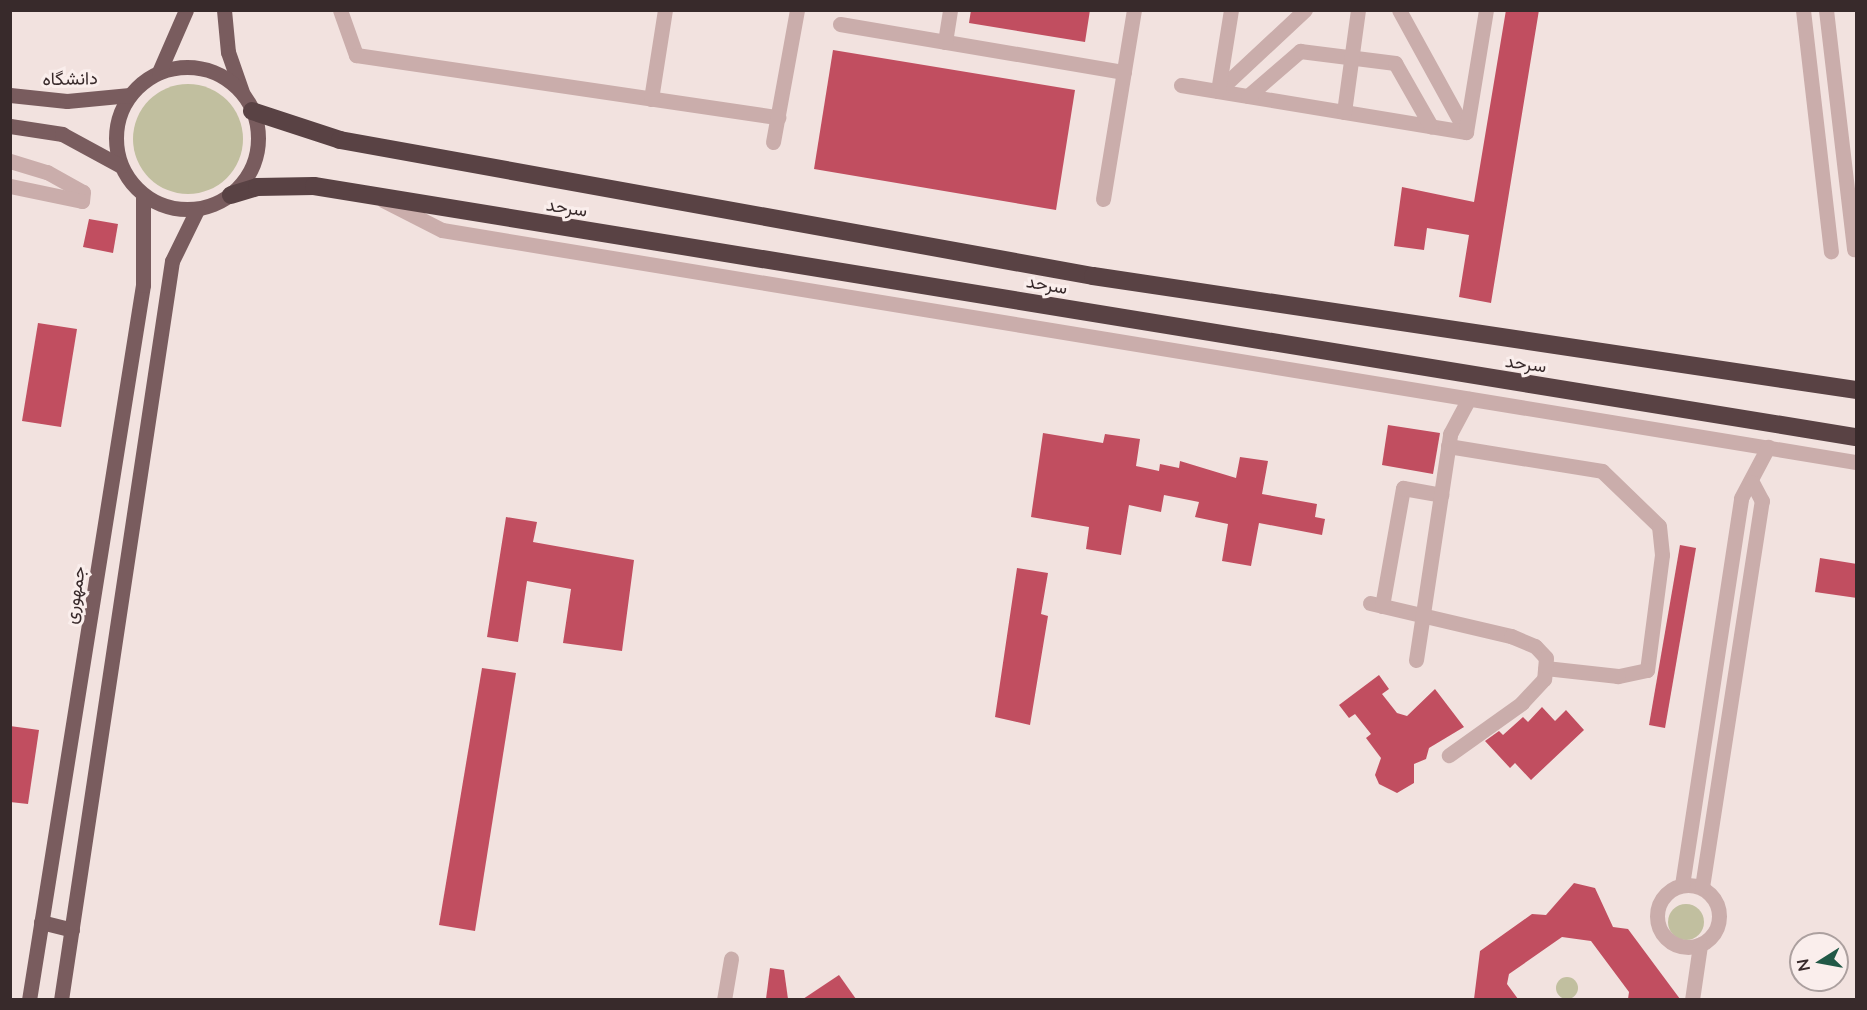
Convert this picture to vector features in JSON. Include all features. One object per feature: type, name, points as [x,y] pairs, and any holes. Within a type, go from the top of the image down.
[{"type":"highway","name":"سرحد","points":[[252,111],[340,140],[1094,276],[1857,390]]},
{"type":"highway","name":"سرحد","points":[[231,195],[283,185],[377,198],[1857,437]]},
{"type":"main road","points":[[159,72],[186,10]]},
{"type":"main road","points":[[10,126],[62,134],[121,166],[144,196],[160,205],[196,210],[231,195],[248,174],[258,147],[252,111],[243,94],[228,52],[224,10]]},
{"type":"main road","points":[[121,166],[116,129],[130,95],[159,72],[186,67],[213,72],[243,94]]},
{"type":"main road","name":"دانشگاه","points":[[10,95],[68,101],[130,95]]},
{"type":"main road","name":"جمهوری","points":[[29,999],[143,285],[144,196]]},
{"type":"main road","points":[[61,999],[172,261],[196,210]]},
{"type":"main road","points":[[41,922],[72,930]]},
{"type":"street","points":[[340,10],[356,55],[778,117]]},
{"type":"street","points":[[651,99],[665,10]]},
{"type":"street","points":[[773,142],[797,10]]},
{"type":"street","points":[[945,42],[950,10]]},
{"type":"street","points":[[1103,199],[1134,10]]},
{"type":"street","points":[[1218,91],[1231,10]]},
{"type":"street","points":[[1218,91],[1305,10]]},
{"type":"street","points":[[1344,112],[1358,10]]},
{"type":"street","points":[[1399,10],[1466,132]]},
{"type":"street","points":[[1466,132],[1486,10]]},
{"type":"street","points":[[1803,10],[1831,252]]},
{"type":"street","points":[[1826,10],[1854,249]]},
{"type":"street","points":[[840,24],[1124,72]]},
{"type":"street","points":[[1248,96],[1300,51],[1395,63],[1431,126]]},
{"type":"street","points":[[1181,85],[1466,132]]},
{"type":"street","points":[[10,161],[47,172],[83,192],[82,201],[10,186]]},
{"type":"street","points":[[377,198],[442,230],[1857,462]]},
{"type":"street","points":[[1416,660],[1448,446],[1469,399]]},
{"type":"street","points":[[1448,446],[1602,471],[1659,526],[1662,555],[1647,670],[1618,676],[1545,668]]},
{"type":"street","points":[[1700,945],[1671,942],[1658,925],[1659,904],[1682,885],[1741,498],[1752,482],[1768,447]]},
{"type":"street","points":[[1692,999],[1700,945],[1715,932],[1720,911],[1702,887],[1762,501],[1752,482]]},
{"type":"street","points":[[1441,495],[1403,488],[1376,604],[1535,646],[1546,658],[1544,679],[1522,703],[1449,755]]},
{"type":"street","points":[[1682,885],[1702,887]]},
{"type":"street","points":[[724,999],[731,959]]},
{"type":"shaded area","points":[[188,84],[209,88],[227,100],[239,118],[243,139],[239,160],[227,178],[209,190],[188,194],[167,190],[149,178],[137,160],[133,139],[137,118],[149,100],[167,88]]},
{"type":"shaded area","points":[[1686,904],[1699,909],[1704,922],[1699,935],[1686,940],[1673,935],[1668,922],[1673,909]]},
{"type":"shaded area","points":[[1567,977],[1575,980],[1578,988],[1575,996],[1567,999],[1559,996],[1556,988],[1559,980]]},
{"type":"building","points":[[971,10],[1090,10],[1085,42],[969,23]]},
{"type":"building","points":[[1506,10],[1539,10],[1491,303],[1459,297],[1469,235],[1427,228],[1424,250],[1394,246],[1402,187],[1474,202]]},
{"type":"building","points":[[833,50],[1075,90],[1056,210],[814,169]]},
{"type":"building","points":[[89,219],[118,224],[113,253],[83,247]]},
{"type":"building","points":[[38,323],[77,329],[61,427],[22,421]]},
{"type":"building","points":[[1388,425],[1440,433],[1433,474],[1382,465]]},
{"type":"building","points":[[1043,433],[1103,443],[1105,434],[1140,439],[1136,466],[1159,471],[1160,464],[1179,468],[1180,461],[1236,478],[1240,457],[1268,461],[1262,494],[1317,504],[1315,517],[1325,519],[1322,535],[1259,523],[1251,566],[1222,561],[1228,524],[1195,517],[1199,502],[1164,495],[1161,512],[1129,505],[1121,555],[1086,549],[1089,527],[1031,517]]},
{"type":"building","points":[[506,517],[537,522],[533,542],[634,560],[622,651],[563,643],[571,589],[527,581],[518,642],[487,637]]},
{"type":"building","points":[[1680,545],[1696,548],[1665,728],[1649,725]]},
{"type":"building","points":[[1820,558],[1857,564],[1857,598],[1815,592]]},
{"type":"building","points":[[1017,568],[1048,573],[1041,614],[1048,616],[1030,725],[995,717]]},
{"type":"building","points":[[482,668],[516,673],[475,931],[439,925]]},
{"type":"building","points":[[1379,675],[1389,689],[1382,694],[1397,713],[1407,716],[1435,689],[1464,727],[1429,748],[1426,759],[1414,764],[1414,783],[1397,793],[1379,784],[1375,775],[1381,758],[1366,738],[1371,734],[1355,714],[1349,718],[1339,705]]},
{"type":"building","points":[[1542,707],[1555,721],[1566,710],[1584,730],[1531,780],[1515,763],[1510,768],[1485,741],[1499,731],[1503,735],[1523,717],[1528,722]]},
{"type":"building","points":[[10,726],[39,730],[28,804],[10,802]]},
{"type":"building","points":[[1574,883],[1595,888],[1613,927],[1628,929],[1680,999],[1628,999],[1629,992],[1591,941],[1562,937],[1509,974],[1507,984],[1518,999],[1474,999],[1480,951],[1532,914],[1546,915]]},
{"type":"building","points":[[770,968],[784,970],[788,999],[766,999]]},
{"type":"building","points":[[839,975],[856,999],[803,999]]}]
